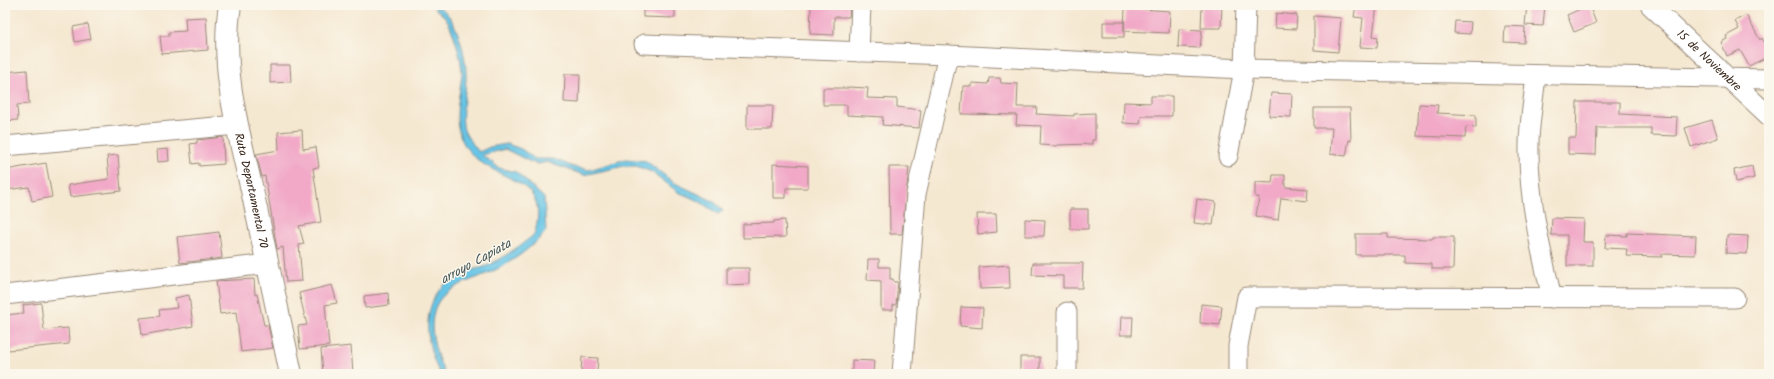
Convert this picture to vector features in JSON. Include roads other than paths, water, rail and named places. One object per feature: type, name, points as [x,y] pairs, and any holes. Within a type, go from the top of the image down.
[{"type":"main road","name":"Ruta Departamental 70","points":[[230,5],[228,20],[228,70],[237,125],[291,374]]},
{"type":"street","points":[[860,52],[861,5]]},
{"type":"street","points":[[1228,156],[1244,69],[1246,5]]},
{"type":"street","name":"15 de Noviembre","points":[[1650,5],[1769,116]]},
{"type":"street","points":[[644,44],[948,55],[1244,69],[1769,80]]},
{"type":"street","points":[[902,374],[916,194],[948,55]]},
{"type":"street","points":[[1536,75],[1529,144],[1530,180],[1533,218],[1552,298]]},
{"type":"street","points":[[5,146],[237,125]]},
{"type":"street","points":[[5,295],[267,264]]},
{"type":"street","points":[[1238,374],[1238,346],[1247,298],[1735,298]]},
{"type":"street","points":[[1067,312],[1067,374]]},
{"type":"water","points":[[431,5],[439,7],[447,13],[462,45],[466,68],[463,126],[467,136],[479,152],[490,147],[507,144],[521,149],[535,159],[554,159],[573,167],[589,170],[626,159],[646,161],[673,182],[713,201],[723,210],[718,214],[699,201],[678,192],[652,172],[636,166],[624,166],[584,175],[547,162],[538,164],[531,162],[505,149],[482,155],[499,168],[516,172],[544,198],[546,231],[535,243],[515,259],[493,271],[459,285],[441,298],[436,306],[432,326],[435,346],[445,374],[440,374],[434,360],[428,331],[428,318],[432,304],[438,292],[448,282],[461,273],[491,264],[534,235],[538,214],[535,200],[527,189],[516,181],[488,167],[475,157],[464,144],[460,135],[457,118],[462,73],[459,52],[448,22],[445,17]]},
{"type":"water label","name":"arroyo Capiata","points":[[476,262]]}]
